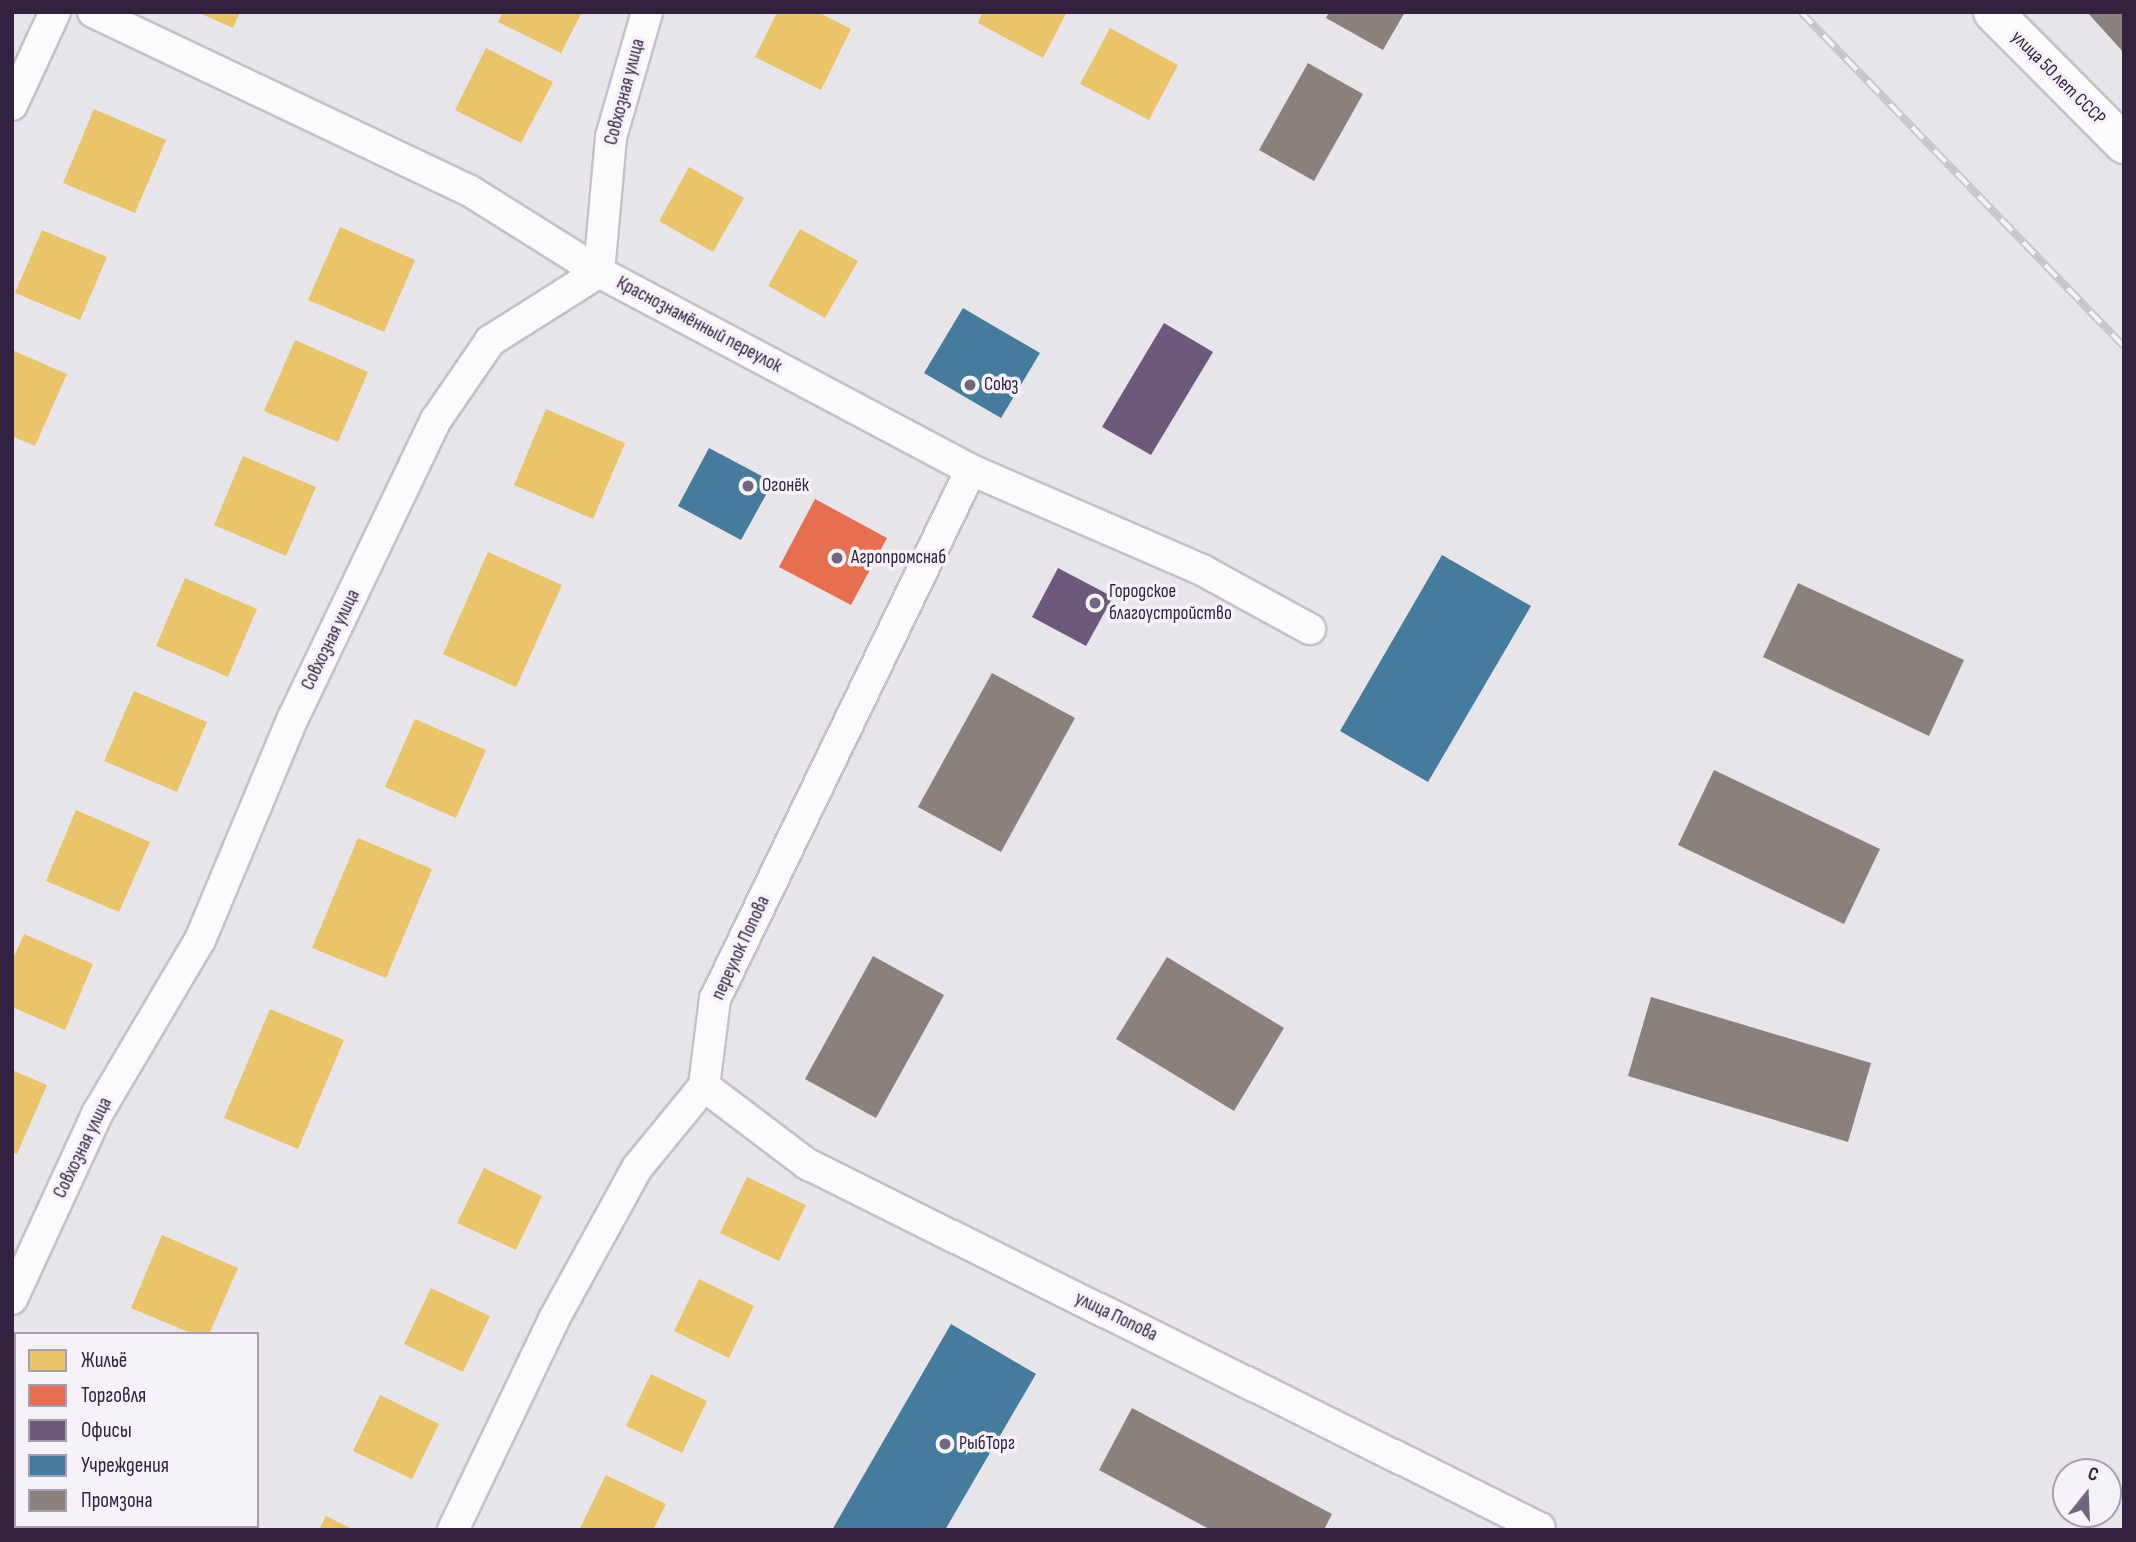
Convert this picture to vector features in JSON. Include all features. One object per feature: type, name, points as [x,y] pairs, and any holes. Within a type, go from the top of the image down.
[{"type":"street","points":[[12,105],[55,12]]},
{"type":"street","name":"Краснознамённый переулок","points":[[93,12],[470,191],[599,272],[971,470],[1204,571],[1310,629]]},
{"type":"street","name":"Совхозная улица","points":[[12,1299],[97,1114],[200,940],[293,718],[436,420],[490,341],[599,272],[611,137],[647,12]]},
{"type":"street","name":"улица 50 лет СССР","points":[[1993,12],[2124,144]]},
{"type":"street","name":"переулок Попова","points":[[704,1086],[715,999],[971,470]]},
{"type":"street","points":[[453,1530],[554,1319],[637,1168],[704,1086]]},
{"type":"street","name":"улица Попова","points":[[704,1086],[807,1164],[1540,1528]]},
{"type":"building: Жильё","points":[[197,12],[240,12],[233,28]]},
{"type":"building: Жильё","points":[[503,12],[582,12],[561,53],[498,22]]},
{"type":"building: Жильё","points":[[777,12],[818,12],[851,29],[821,90],[755,57]]},
{"type":"building: Жильё","points":[[983,12],[1067,12],[1043,58],[978,23]]},
{"type":"building: Жильё","points":[[1110,28],[1178,65],[1149,120],[1080,84]]},
{"type":"building: Жильё","points":[[486,48],[553,82],[521,143],[455,110]]},
{"type":"building: Жильё","points":[[94,109],[166,140],[135,213],[63,183]]},
{"type":"building: Жильё","points":[[689,167],[744,198],[713,252],[659,221]]},
{"type":"building: Жильё","points":[[340,227],[415,260],[384,332],[308,300]]},
{"type":"building: Жильё","points":[[800,229],[858,261],[825,318],[768,286]]},
{"type":"building: Жильё","points":[[42,230],[107,257],[80,320],[15,293]]},
{"type":"building: Жильё","points":[[295,340],[368,372],[338,442],[264,411]]},
{"type":"building: Жильё","points":[[12,350],[67,374],[35,446],[12,436]]},
{"type":"building: Жильё","points":[[546,409],[625,443],[593,519],[514,485]]},
{"type":"building: Жильё","points":[[243,456],[316,487],[286,556],[214,525]]},
{"type":"building: Жильё","points":[[488,552],[562,585],[516,687],[443,654]]},
{"type":"building: Жильё","points":[[185,578],[257,609],[228,677],[156,646]]},
{"type":"building: Жильё","points":[[134,691],[207,722],[177,792],[104,761]]},
{"type":"building: Жильё","points":[[415,719],[486,750],[456,818],[385,787]]},
{"type":"building: Жильё","points":[[76,810],[150,842],[119,912],[46,881]]},
{"type":"building: Жильё","points":[[358,838],[432,869],[386,978],[312,948]]},
{"type":"building: Жильё","points":[[24,934],[93,964],[65,1030],[12,1007],[12,961]]},
{"type":"building: Жильё","points":[[270,1009],[344,1040],[298,1149],[224,1118]]},
{"type":"building: Жильё","points":[[12,1070],[47,1085],[17,1154],[12,1153]]},
{"type":"building: Жильё","points":[[484,1168],[542,1196],[516,1250],[457,1223]]},
{"type":"building: Жильё","points":[[747,1177],[806,1205],[779,1261],[720,1233]]},
{"type":"building: Жильё","points":[[162,1235],[238,1268],[210,1332],[188,1332],[131,1308]]},
{"type":"building: Жильё","points":[[699,1279],[754,1306],[729,1358],[674,1331]]},
{"type":"building: Жильё","points":[[431,1288],[490,1316],[463,1372],[404,1344]]},
{"type":"building: Жильё","points":[[651,1374],[707,1401],[682,1453],[626,1426]]},
{"type":"building: Жильё","points":[[380,1395],[439,1424],[412,1479],[353,1451]]},
{"type":"building: Жильё","points":[[606,1475],[666,1504],[653,1530],[579,1530]]},
{"type":"building: Жильё","points":[[326,1516],[354,1530],[319,1530]]},
{"type":"building: Торговля","points":[[815,499],[887,538],[851,605],[779,567]]},
{"type":"building: Офисы","points":[[1164,323],[1213,352],[1151,455],[1102,427]]},
{"type":"building: Офисы","points":[[1058,568],[1113,597],[1086,646],[1032,617]]},
{"type":"building: Учреждения","points":[[963,308],[1040,353],[1001,418],[924,373]]},
{"type":"building: Учреждения","points":[[709,448],[773,482],[741,540],[678,506]]},
{"type":"building: Учреждения","points":[[1442,555],[1531,606],[1428,782],[1340,731]]},
{"type":"building: Учреждения","points":[[951,1324],[1036,1374],[945,1530],[832,1530]]},
{"type":"building: Промзона","points":[[1329,12],[1405,12],[1383,50],[1326,18]]},
{"type":"building: Промзона","points":[[2087,12],[2124,12],[2124,53]]},
{"type":"building: Промзона","points":[[1308,63],[1363,94],[1314,181],[1259,150]]},
{"type":"building: Промзона","points":[[1798,583],[1964,660],[1929,736],[1763,657]]},
{"type":"building: Промзона","points":[[992,673],[1075,718],[1001,852],[918,807]]},
{"type":"building: Промзона","points":[[1714,770],[1880,849],[1844,924],[1678,845]]},
{"type":"building: Промзона","points":[[873,956],[944,995],[876,1118],[805,1079]]},
{"type":"building: Промзона","points":[[1167,957],[1284,1028],[1234,1111],[1116,1039]]},
{"type":"building: Промзона","points":[[1651,997],[1871,1063],[1848,1142],[1628,1076]]},
{"type":"building: Промзона","points":[[1132,1408],[1332,1514],[1324,1530],[1211,1530],[1099,1470]]},
{"type":"railway","points":[[1801,12],[2124,347]]},
{"type":"place","name":"Союз","points":[[970,385]]},
{"type":"place","name":"Огонёк","points":[[748,486]]},
{"type":"place","name":"Агропромснаб","points":[[837,558]]},
{"type":"place","name":"Городское благоустройство","points":[[1095,603]]},
{"type":"place","name":"РыбТорг","points":[[945,1444]]}]
